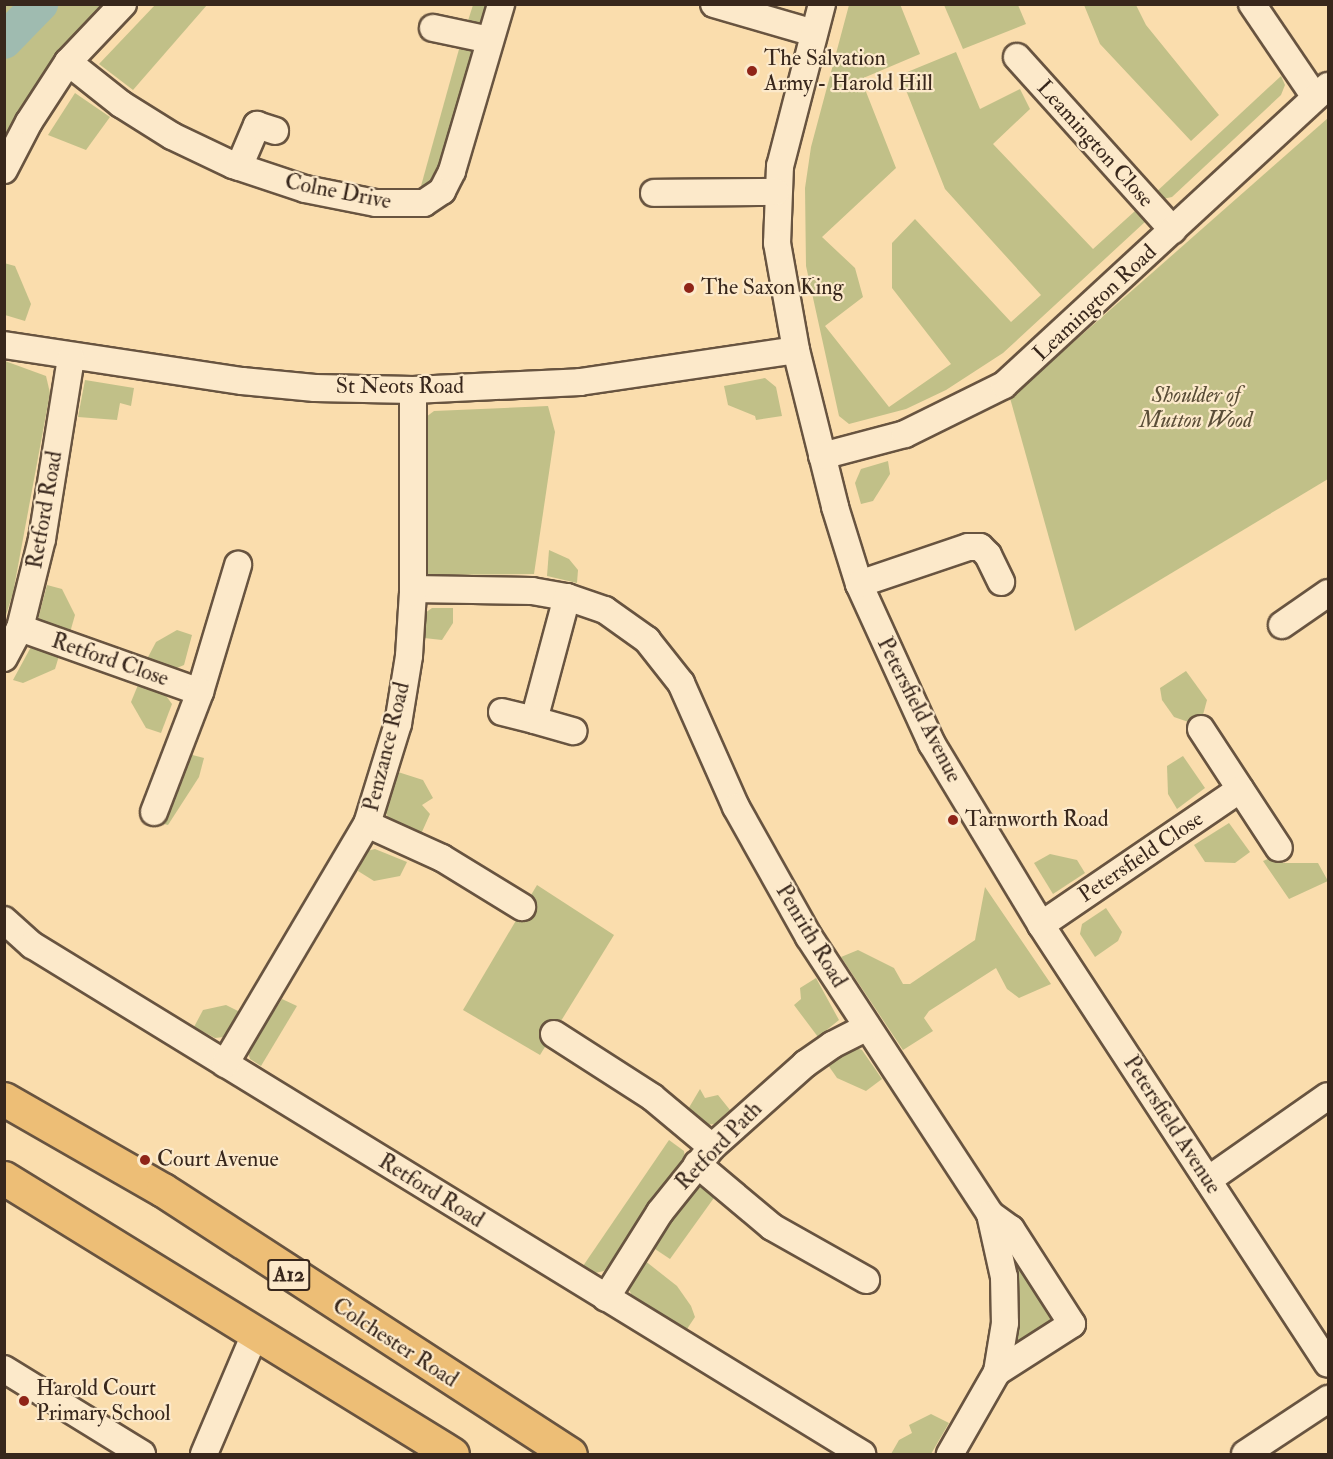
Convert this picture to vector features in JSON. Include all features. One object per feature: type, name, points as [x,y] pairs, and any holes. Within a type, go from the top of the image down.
[{"type":"highway","name":"Colchester Road","points":[[4,1100],[163,1190],[570,1455]]},
{"type":"highway","points":[[4,1178],[452,1455]]},
{"type":"street","points":[[4,170],[29,122],[68,62],[123,4]]},
{"type":"street","name":"Colne Drive","points":[[68,62],[121,104],[172,136],[239,167],[305,189],[376,203],[408,204],[433,199],[452,171],[501,4]]},
{"type":"street","points":[[714,4],[814,33]]},
{"type":"street","name":"Petersfield Avenue","points":[[822,4],[776,192],[780,267],[796,350],[822,456],[859,584],[932,744],[1041,925],[1329,1364]]},
{"type":"street","points":[[1252,4],[1322,92]]},
{"type":"street","points":[[433,28],[490,40]]},
{"type":"street","name":"Leamington Close","points":[[1017,57],[1173,230]]},
{"type":"street","name":"Leamington Road","points":[[822,456],[905,434],[1004,385],[1322,92]]},
{"type":"street","points":[[239,167],[258,125],[275,131]]},
{"type":"street","points":[[654,193],[776,192]]},
{"type":"street","name":"St Neots Road","points":[[4,345],[71,358],[315,388],[413,390],[580,382],[796,350]]},
{"type":"street","name":"Retford Road","points":[[4,658],[20,628],[42,539],[71,358]]},
{"type":"street","name":"Penzance Road","points":[[225,1064],[368,824],[398,724],[409,656],[413,589],[413,390]]},
{"type":"street","points":[[859,584],[968,547],[980,547],[988,555],[1001,582]]},
{"type":"street","points":[[154,812],[200,692],[238,565]]},
{"type":"street","name":"Penrith Road","points":[[413,589],[532,591],[567,597],[605,610],[647,640],[681,683],[757,846],[808,937],[990,1214],[1004,1277],[1005,1323],[997,1372],[950,1455]]},
{"type":"street","points":[[1282,625],[1329,593]]},
{"type":"street","points":[[534,720],[567,597]]},
{"type":"street","name":"Retford Close","points":[[20,628],[200,692]]},
{"type":"street","points":[[502,712],[573,731]]},
{"type":"street","points":[[1201,729],[1279,848]]},
{"type":"street","name":"Petersfield Close","points":[[1041,925],[1240,789]]},
{"type":"street","points":[[368,824],[442,858],[522,907]]},
{"type":"street","name":"Retford Road","points":[[4,920],[32,945],[862,1455]]},
{"type":"street","name":"Retford Path","points":[[606,1299],[660,1212],[704,1156],[805,1064],[832,1045],[867,1027]]},
{"type":"street","points":[[554,1034],[652,1097],[704,1156],[772,1227],[866,1280]]},
{"type":"street","points":[[1208,1180],[1329,1096]]},
{"type":"street","points":[[990,1214],[1011,1229],[1072,1324],[997,1372]]},
{"type":"street","points":[[204,1455],[255,1334]]},
{"type":"street","points":[[4,1369],[142,1455]]},
{"type":"street","points":[[1245,1455],[1329,1399]]},
{"type":"green space","points":[[900,4],[920,54],[861,79],[896,168],[822,237],[855,268],[863,297],[825,326],[889,407],[951,364],[892,288],[892,243],[915,219],[1011,322],[1041,295],[945,189],[900,75],[956,52],[980,109],[1020,89],[1030,109],[993,144],[1093,249],[1135,211],[1146,221],[1003,353],[946,390],[906,409],[849,424],[839,416],[806,266],[805,188],[811,147],[849,5]]},
{"type":"green space","points":[[5,5],[109,5],[5,149]]},
{"type":"green space","points":[[155,5],[207,5],[133,90],[99,64]]},
{"type":"green space","points":[[473,5],[490,5],[483,26],[466,27]]},
{"type":"green space","points":[[944,5],[1018,5],[1026,24],[963,49]]},
{"type":"green space","points":[[1084,5],[1136,5],[1146,25],[1219,115],[1191,141],[1100,44]]},
{"type":"green space","points":[[461,42],[478,47],[442,173],[433,185],[421,186]]},
{"type":"green space","points":[[1281,76],[1285,85],[1281,95],[1172,197],[1158,200],[1154,194]]},
{"type":"green space","points":[[75,93],[110,117],[86,150],[48,135]]},
{"type":"green space","name":"Shoulder of Mutton Wood","points":[[1328,118],[1328,479],[1075,631],[1010,398]]},
{"type":"green space","points":[[4,263],[15,266],[31,304],[25,321],[5,315]]},
{"type":"green space","points":[[5,361],[46,376],[50,393],[13,593],[5,618]]},
{"type":"green space","points":[[765,378],[776,387],[782,416],[756,420],[755,416],[728,405],[724,386]]},
{"type":"green space","points":[[85,380],[134,388],[131,406],[120,403],[117,420],[78,417]]},
{"type":"green space","points":[[548,406],[555,432],[534,574],[427,575],[426,417],[434,411]]},
{"type":"green space","points":[[888,461],[890,474],[873,501],[861,504],[855,483],[861,469]]},
{"type":"green space","points":[[549,550],[569,559],[578,570],[577,583],[547,576]]},
{"type":"green space","points":[[47,585],[62,589],[75,615],[69,636],[37,623]]},
{"type":"green space","points":[[432,608],[453,608],[453,623],[442,640],[424,638],[425,613]]},
{"type":"green space","points":[[177,630],[192,635],[184,665],[172,670],[146,661],[156,642]]},
{"type":"green space","points":[[32,645],[59,656],[55,669],[23,683],[13,680]]},
{"type":"green space","points":[[1186,671],[1207,700],[1200,726],[1174,717],[1162,700],[1160,688]]},
{"type":"green space","points":[[138,685],[164,693],[172,704],[161,733],[146,728],[131,702]]},
{"type":"green space","points":[[177,751],[204,758],[199,777],[168,825],[164,824],[160,795]]},
{"type":"green space","points":[[1183,756],[1205,788],[1177,809],[1168,794],[1167,766]]},
{"type":"green space","points":[[398,772],[423,780],[433,798],[422,805],[430,814],[421,834],[390,821],[385,811]]},
{"type":"green space","points":[[1229,823],[1250,852],[1235,863],[1205,862],[1194,845]]},
{"type":"green space","points":[[375,849],[407,862],[400,876],[374,881],[358,871],[367,851]]},
{"type":"green space","points":[[1050,854],[1077,860],[1085,873],[1053,894],[1034,863]]},
{"type":"green space","points":[[1277,855],[1283,863],[1318,863],[1328,881],[1289,899],[1263,861]]},
{"type":"green space","points":[[537,885],[614,935],[540,1055],[463,1010]]},
{"type":"green space","points":[[985,887],[1051,984],[1019,998],[1007,989],[996,968],[929,1011],[924,1018],[933,1031],[903,1050],[841,957],[858,950],[894,968],[903,984],[910,984],[975,940]]},
{"type":"green space","points":[[1106,908],[1122,932],[1118,941],[1095,957],[1080,934],[1082,924]]},
{"type":"green space","points":[[816,978],[839,1020],[818,1037],[794,1005],[801,999],[800,988]]},
{"type":"green space","points":[[282,999],[297,1006],[261,1066],[250,1059],[248,1052]]},
{"type":"green space","points":[[226,1005],[240,1012],[224,1037],[215,1038],[194,1027],[203,1010]]},
{"type":"green space","points":[[854,1047],[862,1050],[882,1079],[866,1091],[837,1078],[828,1065]]},
{"type":"green space","points":[[700,1089],[705,1098],[718,1095],[730,1110],[715,1124],[705,1125],[687,1111]]},
{"type":"green space","points":[[669,1140],[684,1151],[685,1158],[604,1271],[595,1273],[583,1266]]},
{"type":"green space","points":[[701,1183],[716,1195],[670,1259],[652,1247]]},
{"type":"green space","points":[[1011,1229],[1072,1324],[997,1372]]},
{"type":"green space","points":[[644,1260],[677,1286],[691,1306],[695,1317],[687,1329],[632,1296],[628,1287]]},
{"type":"green space","points":[[931,1414],[949,1423],[931,1454],[891,1454],[899,1440],[912,1433],[909,1425]]},
{"type":"waterway","points":[[4,41],[40,4]]},
{"type":"place","name":"The Salvation Army - Harold Hill","points":[[752,71]]},
{"type":"place","name":"The Saxon King","points":[[689,288]]},
{"type":"place","name":"Tarnworth Road","points":[[953,820]]},
{"type":"place","name":"Court Avenue","points":[[145,1160]]},
{"type":"place","name":"Harold Court Primary School","points":[[24,1401]]}]
